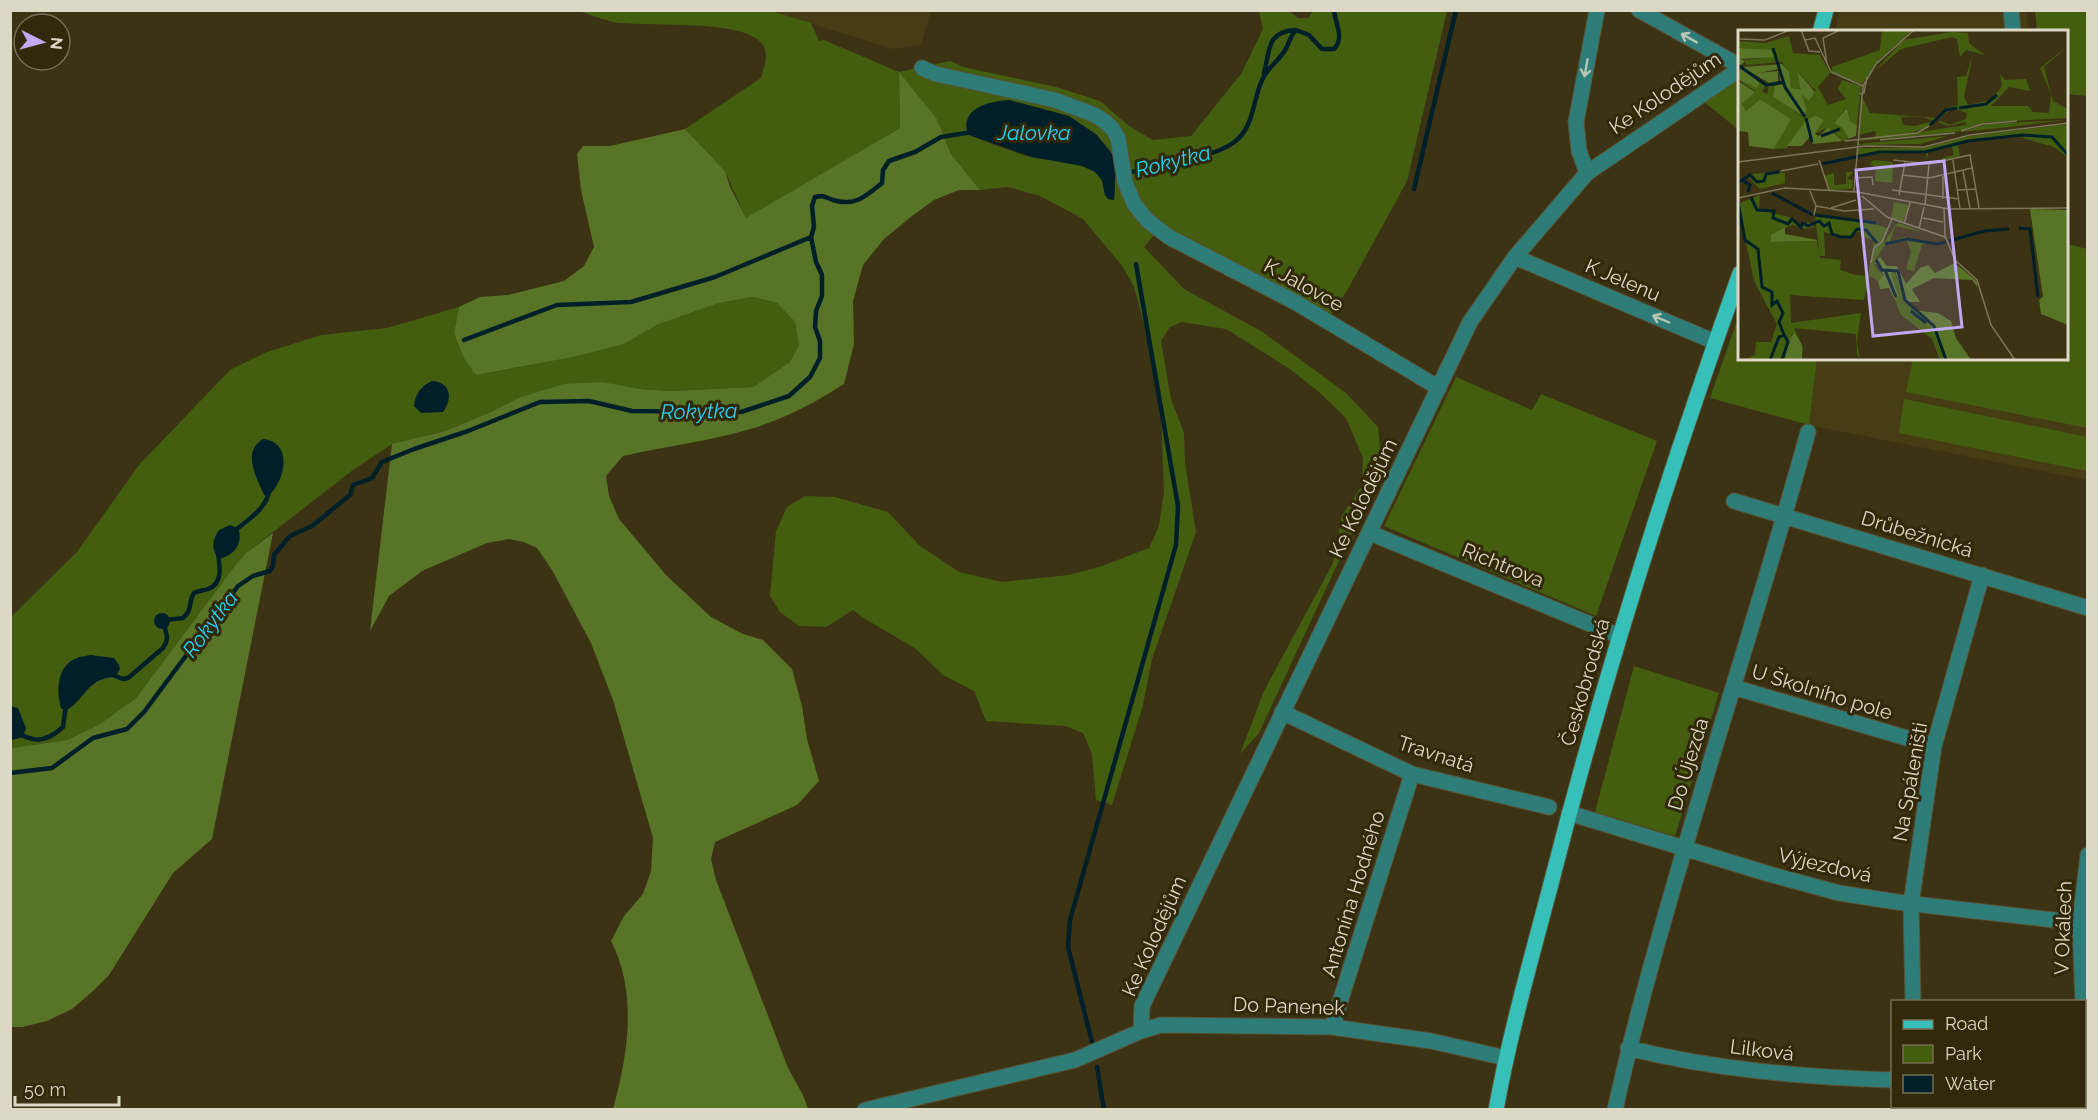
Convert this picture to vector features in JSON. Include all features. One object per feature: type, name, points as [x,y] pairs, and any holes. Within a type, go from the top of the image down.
[{"type":"main road","points":[[1821,30],[1826,10]]},
{"type":"main road","name":"Českobrodská","points":[[1496,1110],[1506,1058],[1569,813],[1619,636],[1738,279]]},
{"type":"street","points":[[1587,173],[1579,151],[1576,122],[1597,10]]},
{"type":"street","points":[[1639,10],[1738,67]]},
{"type":"street","points":[[2011,10],[2013,30]]},
{"type":"street","name":"K Jalovce","points":[[922,68],[936,74],[1055,100],[1095,115],[1112,128],[1118,138],[1125,182],[1134,204],[1148,221],[1169,237],[1295,302],[1439,388]]},
{"type":"street","name":"Ke Kolodějům","points":[[1142,1031],[1142,1006],[1470,322],[1515,257],[1587,173],[1738,69]]},
{"type":"street","name":"K Jelenu","points":[[1515,257],[1715,342]]},
{"type":"street","name":"Do Újezda","points":[[1615,1110],[1628,1048],[1684,848],[1808,432]]},
{"type":"street","name":"Drůbežnická","points":[[1734,501],[2088,608]]},
{"type":"street","name":"Richtrova","points":[[1370,532],[1619,636]]},
{"type":"street","name":"Na Spáleništi","points":[[1913,1000],[1911,904],[1934,746],[1982,575]]},
{"type":"street","name":"U Školního pole","points":[[1733,687],[1934,746]]},
{"type":"street","name":"Travnatá","points":[[1282,712],[1412,774],[1549,807]]},
{"type":"street","name":"Antonína Hodného","points":[[1332,1027],[1412,774]]},
{"type":"street","name":"Výjezdová","points":[[1569,813],[1769,874],[1839,892],[1911,904],[2080,923]]},
{"type":"street","name":"V Okálech","points":[[2083,1000],[2080,923],[2088,855]]},
{"type":"street","name":"Do Panenek","points":[[865,1110],[1075,1060],[1161,1025],[1332,1027],[1431,1041],[1506,1058]]},
{"type":"street","name":"Lilková","points":[[1628,1048],[1688,1061],[1810,1077],[1891,1080]]},
{"type":"street","points":[[2086,1069],[2088,1098]]},
{"type":"shaded area","points":[[1840,10],[2027,11],[2028,30],[1835,30]]},
{"type":"shaded area","points":[[771,11],[931,11],[921,45],[893,49]]},
{"type":"shaded area","points":[[1817,360],[1913,360],[1907,392],[2087,428],[2087,480],[1809,425]]},
{"type":"green space","points":[[578,11],[771,11],[811,23],[819,41],[824,40],[899,72],[950,61],[963,67],[1056,87],[1100,101],[1129,126],[1153,140],[1191,136],[1241,74],[1263,29],[1259,11],[1289,11],[1298,18],[1308,18],[1313,11],[1447,11],[1407,181],[1332,314],[1162,225],[1144,247],[1184,289],[1261,331],[1346,393],[1378,427],[1382,468],[1259,733],[1240,754],[1264,691],[1333,563],[1342,515],[1362,486],[1363,458],[1346,418],[1319,392],[1287,367],[1226,329],[1182,322],[1170,327],[1161,341],[1171,399],[1184,433],[1185,463],[1196,532],[1152,659],[1143,705],[1112,805],[1096,800],[1092,754],[1083,733],[1065,726],[986,721],[974,691],[943,675],[916,649],[853,610],[826,627],[799,626],[780,612],[770,596],[776,531],[787,507],[805,496],[835,497],[888,512],[919,545],[959,572],[1002,582],[1069,575],[1102,566],[1149,548],[1159,526],[1164,492],[1161,413],[1145,328],[1134,287],[1123,267],[1083,219],[1040,196],[1008,187],[980,190],[951,154],[937,119],[899,73],[900,128],[746,219],[725,171],[685,129],[761,78],[766,59],[764,47],[755,38],[739,31],[719,27],[628,24],[613,22]],"holes":[[[966,121],[1116,167],[1114,200],[1107,197],[1102,181],[1088,168],[1074,163],[1035,158],[969,135]]]},
{"type":"green space","points":[[2035,11],[2087,11],[2087,96],[2068,94],[2068,30],[2037,30]]},
{"type":"green space","points":[[899,72],[937,119],[951,154],[980,190],[959,190],[934,200],[884,239],[863,265],[853,301],[854,344],[844,384],[800,409],[754,428],[623,456],[606,476],[609,496],[619,519],[666,575],[711,617],[743,634],[763,640],[792,669],[802,706],[807,739],[819,781],[797,805],[715,842],[711,859],[716,880],[788,1068],[808,1109],[613,1109],[623,1067],[628,1024],[625,982],[611,941],[624,916],[643,894],[651,871],[653,838],[613,700],[591,643],[552,570],[537,548],[524,542],[509,539],[487,543],[422,571],[389,596],[370,631],[392,444],[445,431],[518,398],[564,384],[602,382],[639,389],[671,391],[753,387],[790,362],[799,345],[795,322],[777,303],[753,297],[719,303],[659,324],[624,344],[574,357],[476,375],[464,358],[454,333],[459,307],[480,297],[508,295],[564,281],[584,266],[594,247],[581,190],[577,154],[583,146],[610,146],[685,129],[725,171],[730,187],[746,218],[900,128]]},
{"type":"green space","points":[[1738,78],[1738,129],[1704,102]]},
{"type":"green space","points":[[2068,244],[2087,249],[2087,428],[1906,392],[1913,360],[2068,360]]},
{"type":"green space","points":[[753,297],[777,303],[795,322],[799,345],[790,362],[753,387],[671,391],[639,389],[518,398],[445,431],[392,444],[353,470],[246,553],[136,698],[100,724],[67,740],[11,748],[11,617],[77,552],[139,465],[230,370],[267,352],[321,335],[387,328],[459,307],[454,333],[476,375],[574,357],[624,344],[659,324],[719,303]]},
{"type":"green space","points":[[1738,318],[1738,360],[1817,360],[1809,425],[1710,398]]},
{"type":"green space","points":[[1456,377],[1532,410],[1541,394],[1657,441],[1596,616],[1384,526]]},
{"type":"green space","points":[[1904,399],[2087,437],[2087,471],[1899,433]]},
{"type":"green space","points":[[273,533],[212,839],[173,873],[109,975],[92,992],[72,1009],[47,1021],[22,1027],[11,1027],[11,748],[67,740],[100,724],[136,698],[235,566],[246,553]]},
{"type":"green space","points":[[1634,666],[1719,693],[1675,836],[1595,812]]},
{"type":"water","name":"Jalovka","points":[[1009,100],[1069,116],[1097,135],[1113,155],[1116,167],[1114,200],[1108,199],[1105,195],[1102,180],[1095,172],[1082,166],[1032,157],[969,135],[966,131],[967,123],[973,111],[986,104]]},
{"type":"water","points":[[432,381],[443,384],[448,392],[448,402],[443,412],[421,413],[414,406],[417,394]]},
{"type":"water","points":[[263,439],[279,447],[284,463],[279,482],[268,496],[264,495],[258,481],[252,458],[256,444]]},
{"type":"water","points":[[230,525],[238,528],[239,544],[229,555],[219,559],[213,545],[215,537],[219,530]]},
{"type":"water","points":[[159,613],[165,613],[170,621],[168,627],[159,629],[154,624],[154,618]]},
{"type":"water","points":[[91,655],[114,658],[120,669],[115,677],[98,681],[65,711],[61,708],[59,694],[62,672],[70,661]]},
{"type":"water","points":[[11,706],[18,708],[26,728],[23,737],[10,740]]},
{"type":"waterway","name":"Rokytka","points":[[1127,173],[1197,158],[1233,143],[1240,137],[1249,122],[1263,78],[1281,56],[1296,30],[1309,35],[1322,49],[1334,49],[1339,40],[1334,10]]},
{"type":"waterway","points":[[1414,189],[1456,10]]},
{"type":"waterway","points":[[1264,73],[1274,39],[1279,34],[1295,30]]},
{"type":"waterway","name":"Rokytka","points":[[10,773],[52,768],[93,738],[127,729],[144,712],[238,586],[253,576],[270,571],[274,555],[290,536],[312,526],[350,495],[353,485],[372,478],[382,462],[540,402],[589,401],[632,411],[741,412],[789,396],[810,377],[820,358],[820,341],[815,327],[816,311],[822,296],[822,275],[816,262],[811,237],[814,227],[812,206],[815,197],[822,196],[841,202],[860,199],[882,183],[883,170],[889,161],[915,152],[941,137],[972,132]]},
{"type":"waterway","points":[[464,340],[557,305],[631,302],[715,277],[811,237]]},
{"type":"waterway","points":[[1092,1042],[1068,947],[1070,920],[1176,545],[1178,506],[1136,264]]},
{"type":"waterway","points":[[234,531],[265,503],[269,491]]},
{"type":"waterway","points":[[110,674],[123,679],[128,678],[163,648],[167,639],[164,624],[166,620],[183,618],[188,612],[194,593],[213,587],[216,583],[219,574],[218,554]]},
{"type":"waterway","points":[[10,729],[31,739],[49,737],[63,727],[66,705]]},
{"type":"waterway","points":[[1097,1067],[1104,1110]]}]
